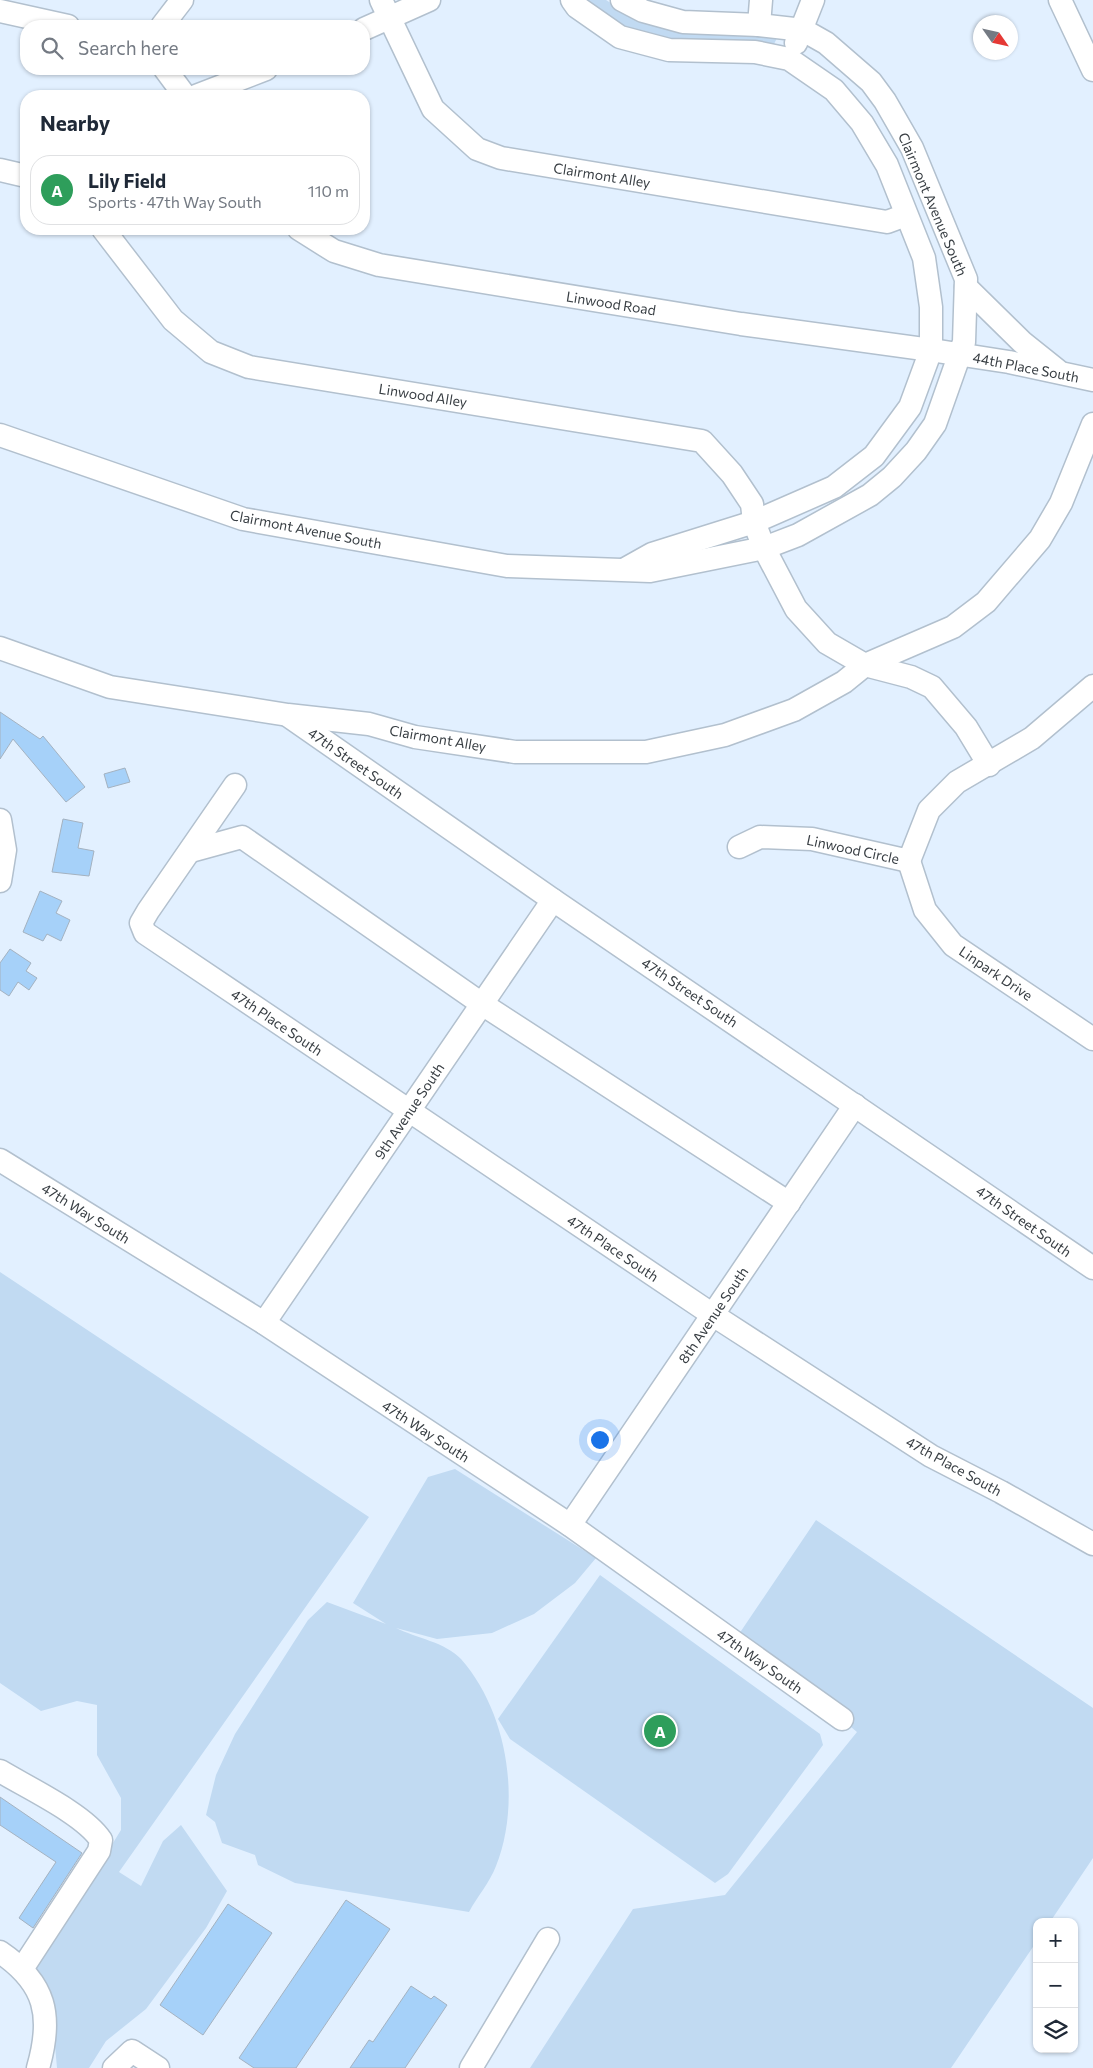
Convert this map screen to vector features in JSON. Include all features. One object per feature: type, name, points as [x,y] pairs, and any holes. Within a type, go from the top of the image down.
[{"type":"street","points":[[167,20],[182,0]]},
{"type":"street","points":[[370,24],[386,9],[429,0]]},
{"type":"street","name":"Clairmont Avenue South","points":[[572,0],[577,7],[620,37],[669,50],[755,52],[789,59],[834,90],[862,122],[887,165],[924,258],[931,307],[931,350],[910,407],[874,456],[834,487],[754,522],[652,554],[624,570]]},
{"type":"street","name":"Clairmont Avenue South","points":[[0,435],[243,519],[507,566],[650,571],[764,548],[798,535],[843,512],[870,495],[892,477],[916,451],[935,424],[964,342],[966,279],[912,148],[871,82],[833,48],[802,30],[759,25],[683,22],[643,11],[622,0]]},
{"type":"street","points":[[759,25],[760,0]]},
{"type":"street","points":[[789,59],[814,0]]},
{"type":"street","points":[[1060,0],[1093,70]]},
{"type":"street","name":"Clairmont Alley","points":[[386,9],[433,109],[477,149],[501,158],[887,222],[906,215]]},
{"type":"street","points":[[0,11],[41,20]]},
{"type":"street","points":[[169,75],[181,90]]},
{"type":"street","points":[[212,90],[250,75]]},
{"type":"street","points":[[0,170],[20,175]]},
{"type":"street","name":"Linwood Alley","points":[[108,235],[173,320],[211,352],[249,367],[702,441],[732,474],[752,504],[754,522],[764,548],[796,609],[827,642],[865,665],[911,677],[932,687],[966,727],[989,765]]},
{"type":"street","name":"Linwood Road","points":[[309,235],[334,251],[379,265],[731,323],[959,355]]},
{"type":"street","points":[[966,287],[1022,342],[1061,373]]},
{"type":"street","name":"44th Place South","points":[[959,355],[1093,380]]},
{"type":"street","name":"Clairmont Alley","points":[[0,648],[110,687],[288,715],[369,724],[415,737],[515,752],[646,752],[725,735],[794,710],[844,682],[865,665],[953,627],[986,602],[1040,539],[1061,503],[1093,424]]},
{"type":"street","points":[[908,861],[929,810],[957,782],[989,765],[1032,738],[1093,686]]},
{"type":"street","name":"47th Street South","points":[[288,715],[553,900],[1093,1268]]},
{"type":"street","points":[[191,851],[235,785]]},
{"type":"street","points":[[0,820],[5,850],[0,881]]},
{"type":"street","points":[[191,851],[242,837],[482,1004],[789,1203]]},
{"type":"street","name":"Linwood Circle","points":[[739,847],[760,837],[812,839],[908,861]]},
{"type":"street","name":"47th Place South","points":[[191,851],[141,923],[145,933],[712,1315],[931,1456],[1001,1492],[1093,1544]]},
{"type":"street","name":"Linpark Drive","points":[[908,861],[925,910],[953,945],[1093,1039]]},
{"type":"street","name":"9th Avenue South","points":[[264,1323],[553,900]]},
{"type":"street","name":"8th Avenue South","points":[[570,1526],[855,1104]]},
{"type":"street","name":"47th Way South","points":[[0,1160],[264,1323],[570,1526],[842,1719]]},
{"type":"street","points":[[0,1771],[77,1818],[95,1831],[101,1840],[99,1851],[22,1969]]},
{"type":"street","points":[[471,2068],[548,1939]]},
{"type":"street","points":[[0,1952],[22,1969],[38,1992],[46,2018],[44,2046],[38,2068]]},
{"type":"street","points":[[114,2068],[132,2051],[158,2068]]},
{"type":"shaded area","points":[[576,0],[606,0],[620,9],[775,33],[777,38],[774,44],[767,48],[713,47],[620,34]]},
{"type":"shaded area","points":[[0,1272],[369,1517],[119,1872],[141,1886],[163,1841],[181,1825],[227,1891],[206,1928],[146,2009],[106,2041],[89,2068],[57,2068],[50,1989],[35,1969],[121,1830],[121,1798],[97,1755],[97,1705],[77,1701],[41,1711],[0,1683]]},
{"type":"shaded area","points":[[455,1469],[596,1558],[575,1583],[534,1614],[492,1633],[437,1639],[396,1628],[439,1644],[454,1653],[477,1680],[490,1704],[506,1758],[508,1786],[508,1814],[504,1841],[496,1866],[469,1912],[295,1883],[258,1865],[255,1855],[222,1843],[215,1822],[206,1815],[216,1775],[235,1734],[308,1620],[327,1602],[386,1624],[353,1603],[428,1477]]},
{"type":"shaded area","points":[[816,1520],[1093,1708],[1093,1858],[1053,1918],[1033,1918],[1033,1947],[951,2068],[530,2068],[633,1909],[725,1895],[857,1732],[739,1634]]},
{"type":"shaded area","points":[[600,1575],[820,1734],[823,1745],[728,1874],[715,1883],[510,1739],[498,1719]]},
{"type":"building","points":[[0,712],[40,739],[43,736],[85,787],[66,802],[13,739],[0,759]]},
{"type":"building","points":[[125,768],[130,782],[108,788],[104,774]]},
{"type":"building","points":[[63,819],[83,823],[78,848],[94,851],[89,876],[52,872]]},
{"type":"building","points":[[40,891],[62,901],[56,913],[70,920],[61,941],[47,934],[43,941],[23,932]]},
{"type":"building","points":[[10,949],[31,963],[26,971],[37,978],[29,990],[18,982],[9,996],[0,990],[0,963]]},
{"type":"building","points":[[0,1797],[82,1853],[33,1928],[19,1918],[56,1862],[0,1825]]},
{"type":"building","points":[[346,1900],[390,1929],[296,2068],[254,2068],[239,2058]]},
{"type":"building","points":[[228,1904],[272,1933],[203,2035],[160,2005]]},
{"type":"building","points":[[411,1986],[431,1999],[434,1996],[447,2005],[405,2068],[350,2068],[369,2040],[373,2042]]},
{"type":"place","name":"Lily Field","points":[[660,1731]]}]
